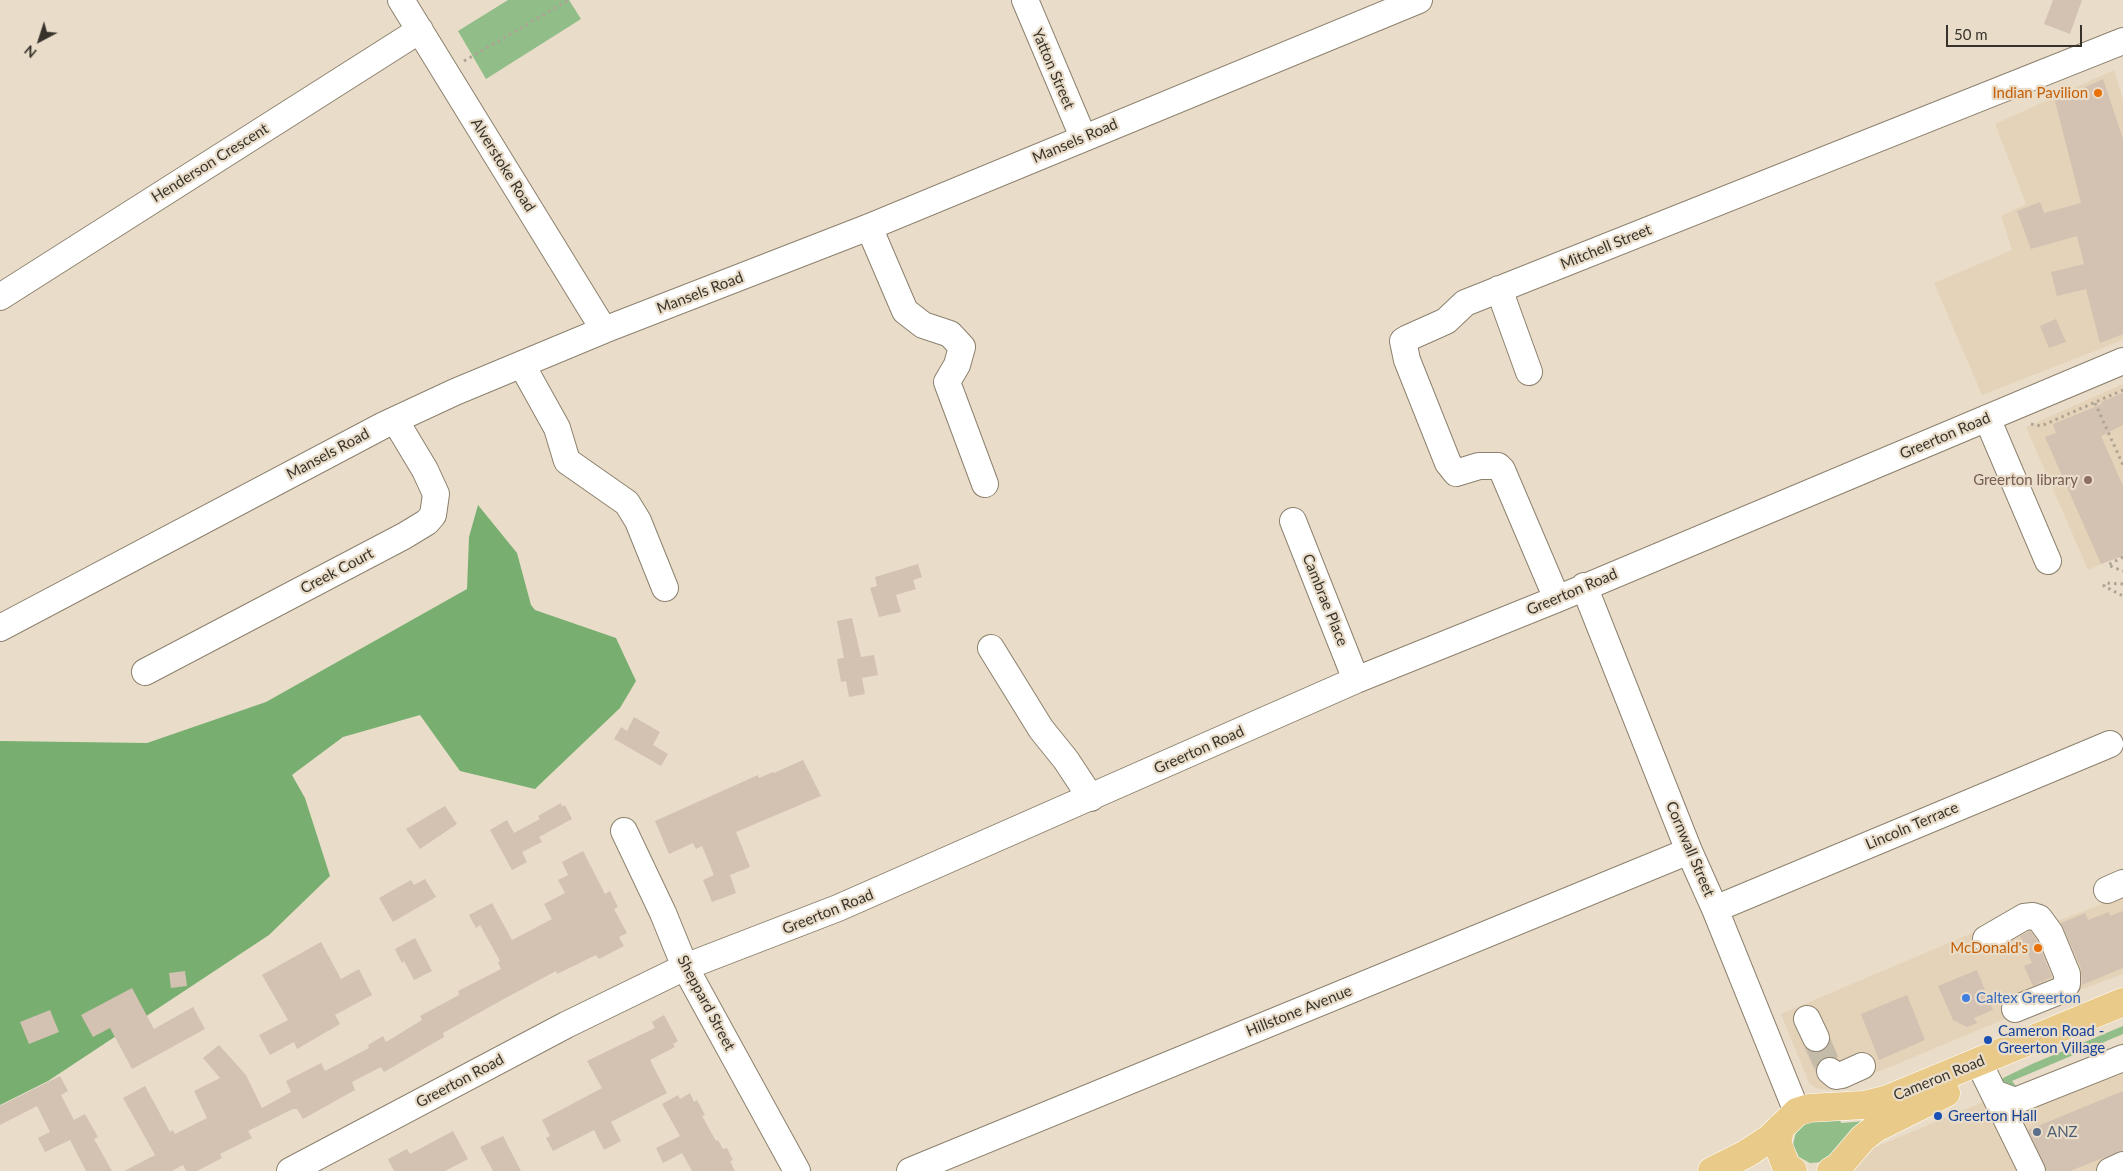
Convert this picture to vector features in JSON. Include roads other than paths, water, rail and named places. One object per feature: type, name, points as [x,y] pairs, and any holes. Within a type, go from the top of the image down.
[{"type":"main road","name":"Cameron Road","points":[[1712,1171],[1746,1154],[1789,1119],[1810,1108],[1864,1105],[1888,1099],[2123,1002]]},
{"type":"main road","name":"Cameron Road","points":[[1830,1171],[1839,1166],[1862,1138],[1876,1128],[1989,1083],[2123,1015]]},
{"type":"main road","points":[[1789,1119],[1777,1142],[1786,1166],[1793,1171]]},
{"type":"street","name":"Alverstoke Road","points":[[401,0],[604,330]]},
{"type":"street","name":"Yatton Street","points":[[1025,0],[1083,137]]},
{"type":"street","name":"Mansels Road","points":[[0,628],[395,420],[604,330],[869,227],[1083,137],[1419,0]]},
{"type":"street","name":"Henderson Crescent","points":[[0,296],[420,30]]},
{"type":"street","name":"Mitchell Street","points":[[1557,599],[1502,470],[1498,466],[1479,466],[1456,473],[1448,463],[1403,348],[1403,342],[1446,321],[1465,303],[2123,41]]},
{"type":"street","points":[[869,227],[905,311],[923,325],[950,334],[962,347],[957,365],[947,382],[985,484]]},
{"type":"street","points":[[1499,289],[1529,372]]},
{"type":"street","name":"Greerton Road","points":[[290,1171],[322,1164],[566,1025],[685,967],[838,908],[1356,680],[1557,599],[1584,586],[2123,361]]},
{"type":"street","points":[[522,365],[557,428],[567,461],[627,503],[638,522],[665,588]]},
{"type":"street","points":[[1987,418],[2048,561]]},
{"type":"street","name":"Creek Court","points":[[144,672],[404,536],[427,522],[433,515],[436,494],[425,470],[395,420]]},
{"type":"street","name":"Cambrae Place","points":[[1293,520],[1356,680]]},
{"type":"street","name":"Cornwall Street","points":[[1584,586],[1689,852],[1715,908],[1789,1119]]},
{"type":"street","points":[[991,648],[1041,729],[1066,760],[1091,798]]},
{"type":"street","name":"Lincoln Terrace","points":[[1715,908],[2110,744]]},
{"type":"street","name":"Sheppard Street","points":[[624,831],[663,913],[685,967],[797,1171]]},
{"type":"street","name":"Hillstone Avenue","points":[[910,1171],[1689,852]]},
{"type":"street","points":[[1986,939],[2024,917],[2032,916],[2039,918],[2050,933],[2067,974],[2067,984],[2062,990],[2015,1009]]},
{"type":"street","points":[[1989,1083],[2015,1101],[2123,1058]]},
{"type":"street","points":[[1830,1071],[1836,1076],[1862,1066]]},
{"type":"street","points":[[1989,1083],[2032,1171]]},
{"type":"street","points":[[2110,1171],[2123,1165]]},
{"type":"tunnel","points":[[1816,1038],[1830,1071]]},
{"type":"place","name":"Indian Pavilion","points":[[2098,93]]},
{"type":"place","name":"Greerton library","points":[[2088,480]]},
{"type":"place","name":"McDonald's","points":[[2038,948]]},
{"type":"place","name":"Caltex Greerton","points":[[1966,998]]},
{"type":"place","name":"Cameron Road - Greerton Village","points":[[1988,1040]]},
{"type":"place","name":"Greerton Hall","points":[[1938,1116]]},
{"type":"place","name":"ANZ","points":[[2037,1132]]}]
